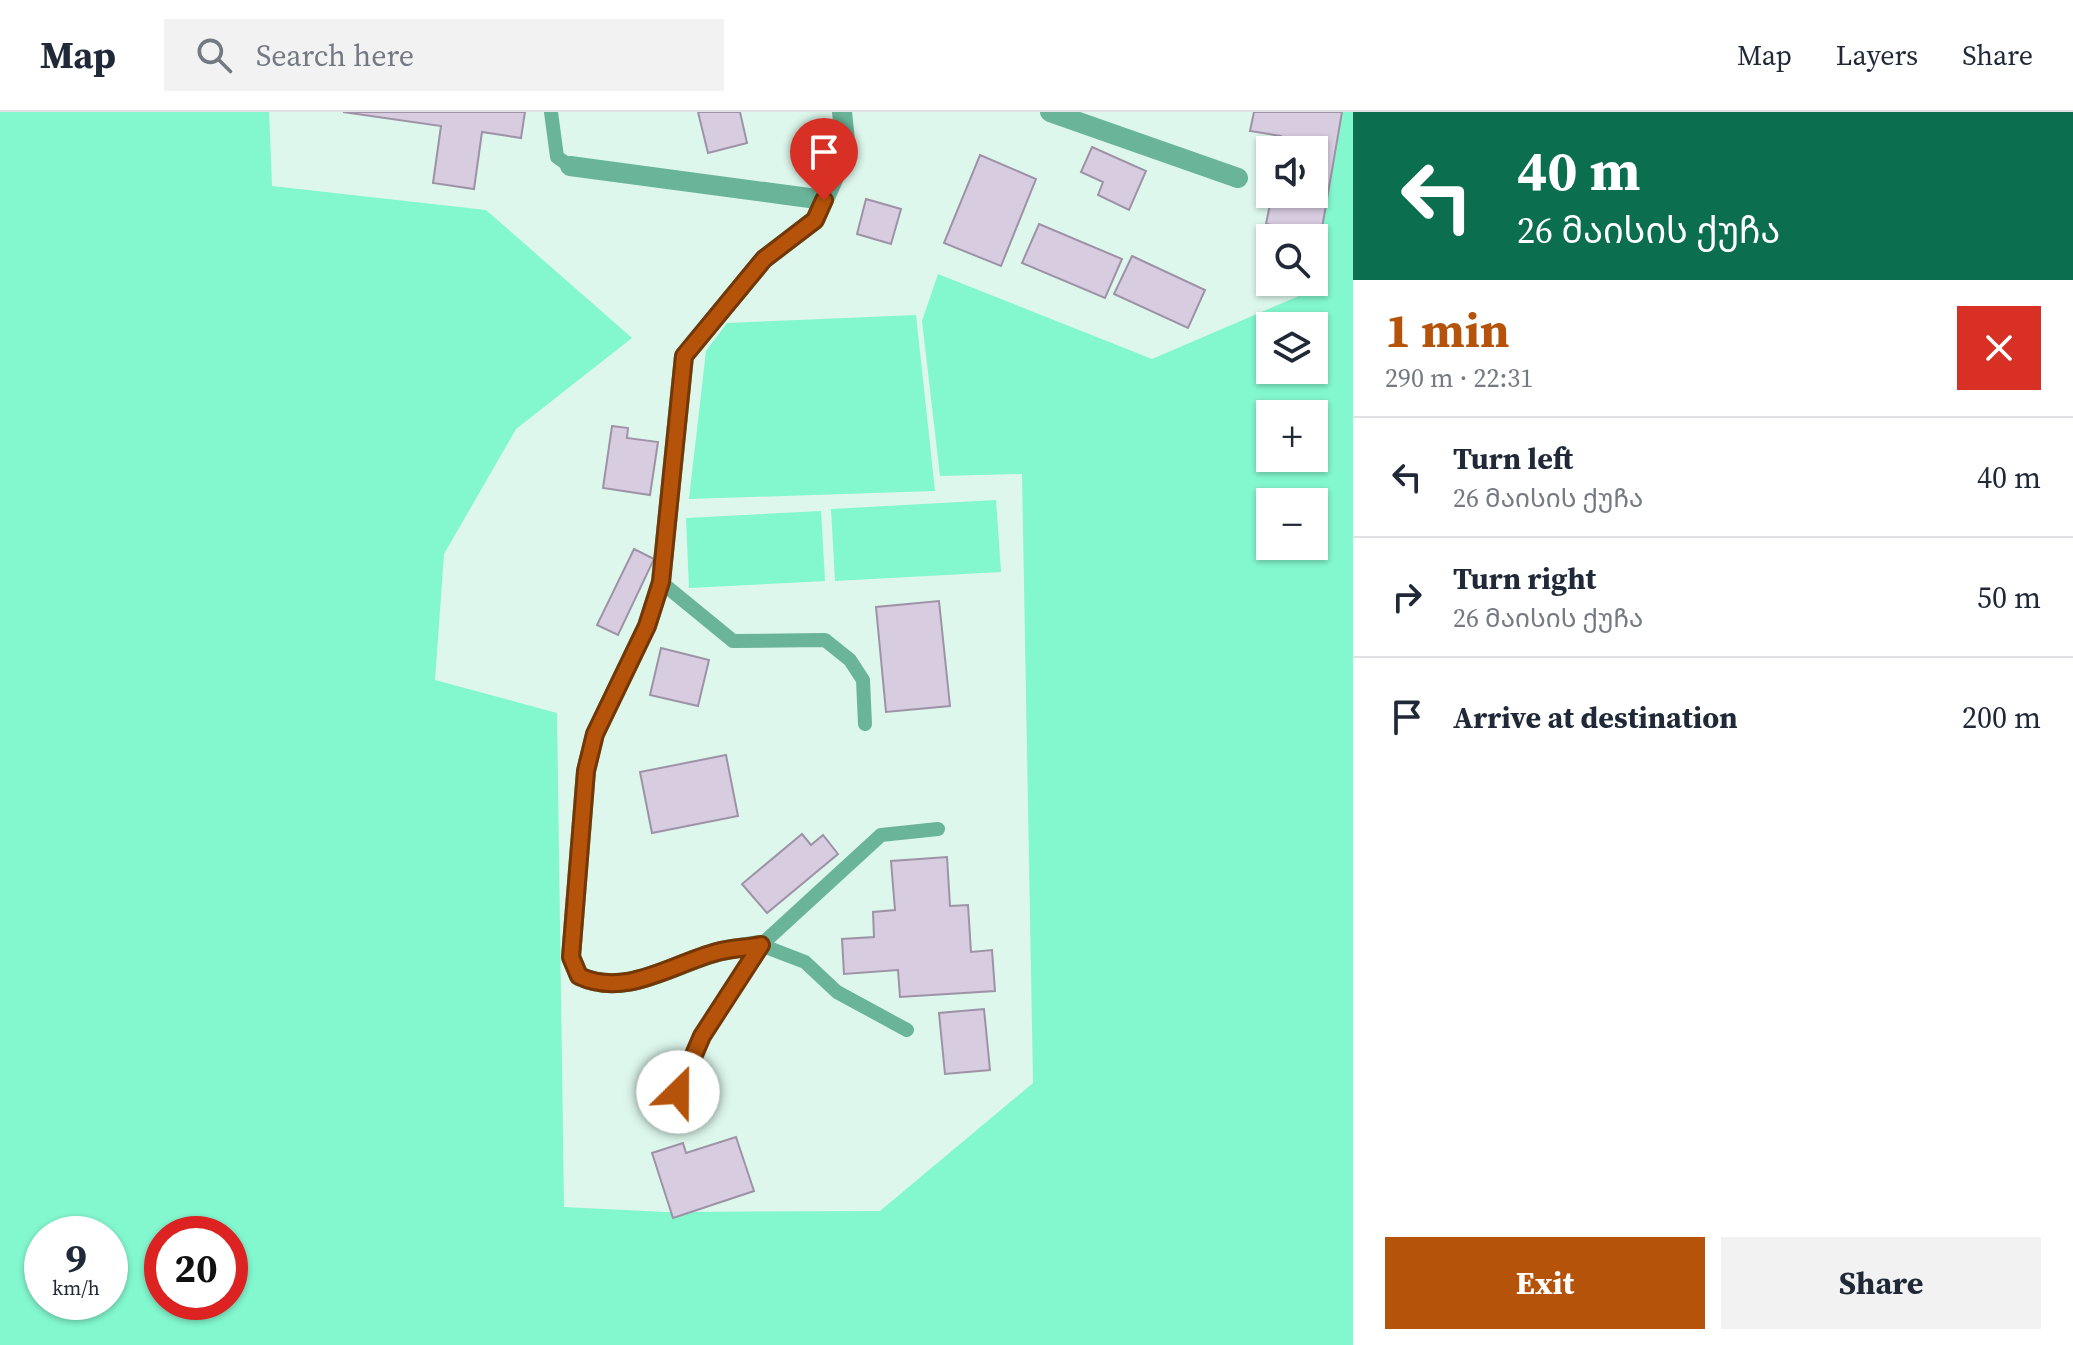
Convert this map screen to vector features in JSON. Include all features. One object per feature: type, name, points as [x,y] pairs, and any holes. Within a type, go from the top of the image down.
[{"type":"street","points":[[761,945],[719,952],[628,983],[596,984],[579,976],[571,957],[586,771],[595,734],[647,626],[661,582],[684,356],[764,259],[815,220],[846,150],[842,112]]},
{"type":"street","points":[[1050,112],[1238,178]]},
{"type":"street","points":[[570,166],[824,200]]},
{"type":"lane","points":[[551,112],[557,157],[570,166]]},
{"type":"lane","points":[[661,582],[733,641],[825,640],[850,660],[863,680],[865,724]]},
{"type":"lane","points":[[667,1119],[702,1036],[761,945],[881,835],[938,829]]},
{"type":"lane","points":[[761,945],[805,962],[837,992],[907,1030]]},
{"type":"green space","points":[[0,112],[269,112],[272,186],[486,210],[632,338],[516,429],[444,554],[435,680],[557,713],[564,1207],[665,1212],[880,1211],[1033,1083],[1022,474],[940,476],[922,321],[938,274],[1152,359],[1256,314],[1256,384],[1328,384],[1328,312],[1261,312],[1299,296],[1328,296],[1328,224],[1323,224],[1328,208],[1338,112],[1353,112],[1353,1345],[0,1345]]},
{"type":"green space","points":[[916,315],[935,491],[689,499],[706,351],[727,323]]},
{"type":"green space","points":[[996,500],[1001,572],[835,581],[831,509]]},
{"type":"green space","points":[[821,511],[825,581],[689,588],[686,518]]},
{"type":"building","points":[[343,112],[525,112],[521,138],[482,132],[474,189],[433,183],[441,126]]},
{"type":"building","points":[[698,112],[740,112],[747,143],[708,153]]},
{"type":"building","points":[[1254,112],[1342,112],[1328,193],[1328,136],[1281,136],[1250,131]]},
{"type":"building","points":[[1092,147],[1146,171],[1129,210],[1098,195],[1103,182],[1081,172]]},
{"type":"building","points":[[980,155],[1036,179],[1001,266],[944,243]]},
{"type":"building","points":[[866,199],[901,209],[891,244],[857,234]]},
{"type":"building","points":[[1269,208],[1325,208],[1323,224],[1266,224]]},
{"type":"building","points":[[1039,224],[1122,259],[1105,298],[1022,263]]},
{"type":"building","points":[[1132,256],[1205,290],[1188,328],[1114,294]]},
{"type":"building","points":[[612,426],[628,428],[627,438],[658,442],[650,495],[603,488]]},
{"type":"building","points":[[634,549],[654,559],[618,635],[597,625]]},
{"type":"building","points":[[939,601],[950,706],[886,712],[876,607]]},
{"type":"building","points":[[661,648],[709,660],[698,706],[650,695]]},
{"type":"building","points":[[726,755],[738,816],[652,833],[640,772]]},
{"type":"building","points":[[802,834],[811,845],[823,835],[838,854],[767,913],[742,884]]},
{"type":"building","points":[[947,857],[950,906],[968,905],[971,952],[992,950],[995,991],[900,997],[898,970],[844,974],[842,939],[874,937],[873,912],[895,910],[891,861]]},
{"type":"building","points":[[984,1009],[990,1070],[945,1074],[939,1013]]},
{"type":"building","points":[[736,1137],[754,1191],[673,1218],[652,1153],[683,1143],[686,1153]]},
{"type":"route","points":[[678,1092],[702,1036],[761,945],[719,952],[628,983],[596,984],[579,976],[571,957],[586,771],[595,734],[647,626],[661,582],[684,356],[764,259],[815,220],[824,200]]}]
